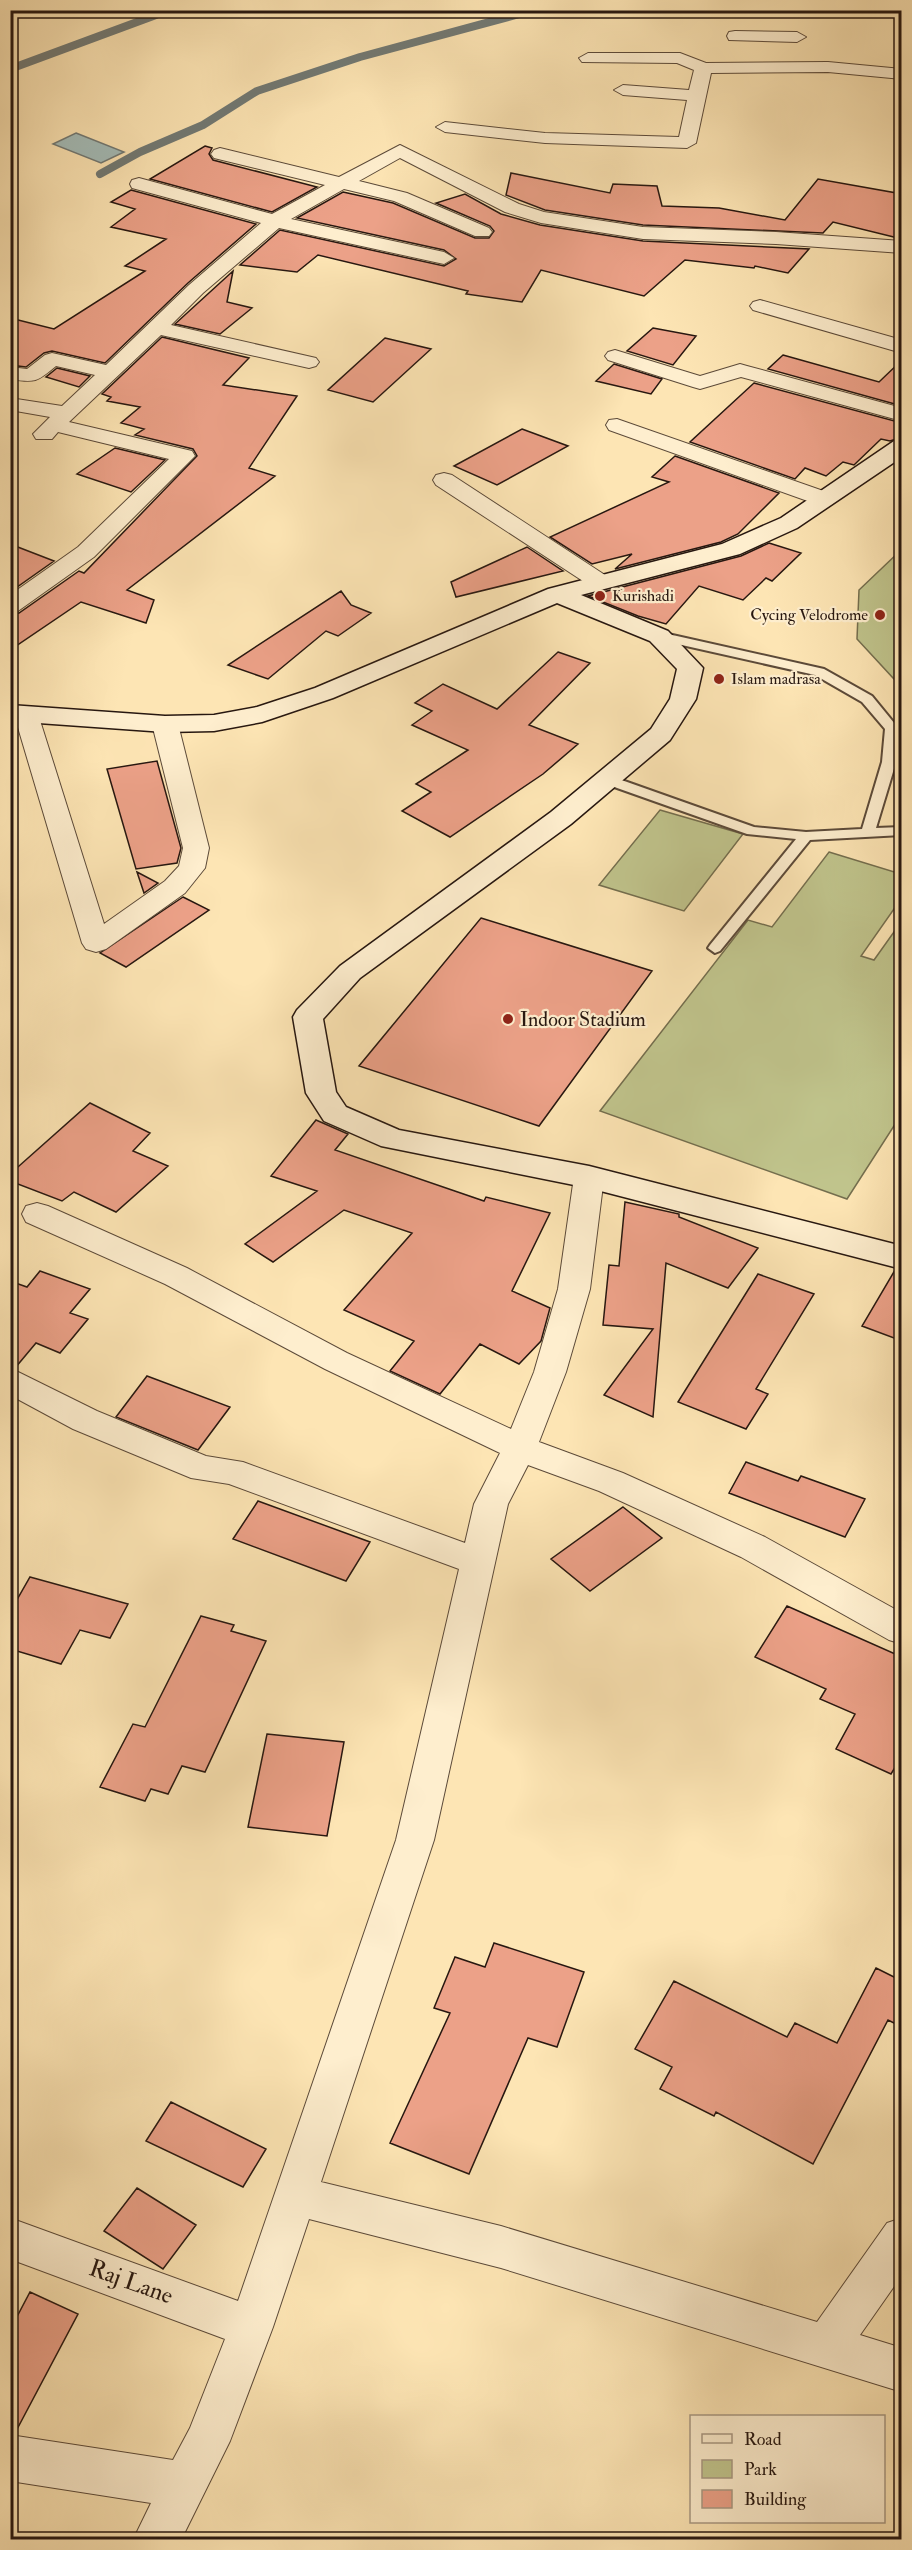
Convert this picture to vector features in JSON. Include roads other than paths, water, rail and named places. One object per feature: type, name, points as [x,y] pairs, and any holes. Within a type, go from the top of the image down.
[{"type":"street","points":[[10,12],[16,10]]},
{"type":"street","points":[[745,68],[732,28],[797,37]]},
{"type":"street","points":[[588,58],[680,58],[704,68],[869,70],[902,74]]},
{"type":"street","points":[[445,127],[545,138],[687,143],[704,68]]},
{"type":"street","points":[[623,90],[698,96]]},
{"type":"street","points":[[55,424],[196,289],[275,221],[303,203],[469,114]]},
{"type":"street","points":[[400,151],[512,208],[541,217],[643,233],[799,239],[902,247]]},
{"type":"street","points":[[220,154],[400,197],[482,232]]},
{"type":"street","points":[[139,184],[275,221],[444,258]]},
{"type":"street","points":[[760,306],[902,347]]},
{"type":"street","points":[[157,328],[309,363]]},
{"type":"street","points":[[615,356],[700,383],[740,370],[902,415]]},
{"type":"street","points":[[10,373],[31,376],[52,359],[110,372]]},
{"type":"street","points":[[10,404],[55,424],[184,456],[86,552],[14,601]]},
{"type":"street","points":[[617,425],[824,499]]},
{"type":"street","points":[[165,724],[196,848],[192,868],[175,887],[96,943],[18,714],[165,724],[214,723],[272,711],[324,693],[557,594],[731,549],[789,523],[902,446]]},
{"type":"street","points":[[444,480],[600,582]]},
{"type":"street","points":[[557,594],[658,636],[690,668],[683,699],[661,734],[608,780],[561,818],[350,972],[308,1017],[321,1093],[335,1114],[392,1139],[590,1177],[902,1258]]},
{"type":"street","points":[[156,2540],[207,2441],[251,2327],[415,1840],[491,1504],[520,1448],[550,1372],[574,1289],[590,1177]]},
{"type":"street","points":[[37,1214],[176,1276],[336,1361],[520,1448],[612,1482],[753,1547],[902,1630]]},
{"type":"street","points":[[10,1380],[85,1420],[203,1469],[231,1471],[477,1562]]},
{"type":"street","points":[[297,2196],[501,2247],[902,2370]]},
{"type":"street","name":"Raj Lane","points":[[10,2238],[251,2327]]},
{"type":"street","points":[[826,2346],[902,2238]]},
{"type":"street","points":[[10,2458],[184,2486]]},
{"type":"lane","points":[[658,636],[819,672],[867,699],[892,729],[888,762],[867,834]]},
{"type":"lane","points":[[608,780],[752,831],[806,836],[902,831]]},
{"type":"lane","points":[[715,948],[806,836]]},
{"type":"water","points":[[76,133],[124,152],[101,163],[53,144]]},
{"type":"waterway","points":[[10,69],[156,15],[159,10]]},
{"type":"waterway","points":[[100,174],[140,152],[203,125],[257,91],[360,57],[534,10]]},
{"type":"place","name":"Kurishadi","points":[[600,596]]},
{"type":"place","name":"Cycing Velodrome","points":[[880,615]]},
{"type":"place","name":"Islam madrasa","points":[[719,679]]},
{"type":"place","name":"Indoor Stadium","points":[[508,1019]]}]
